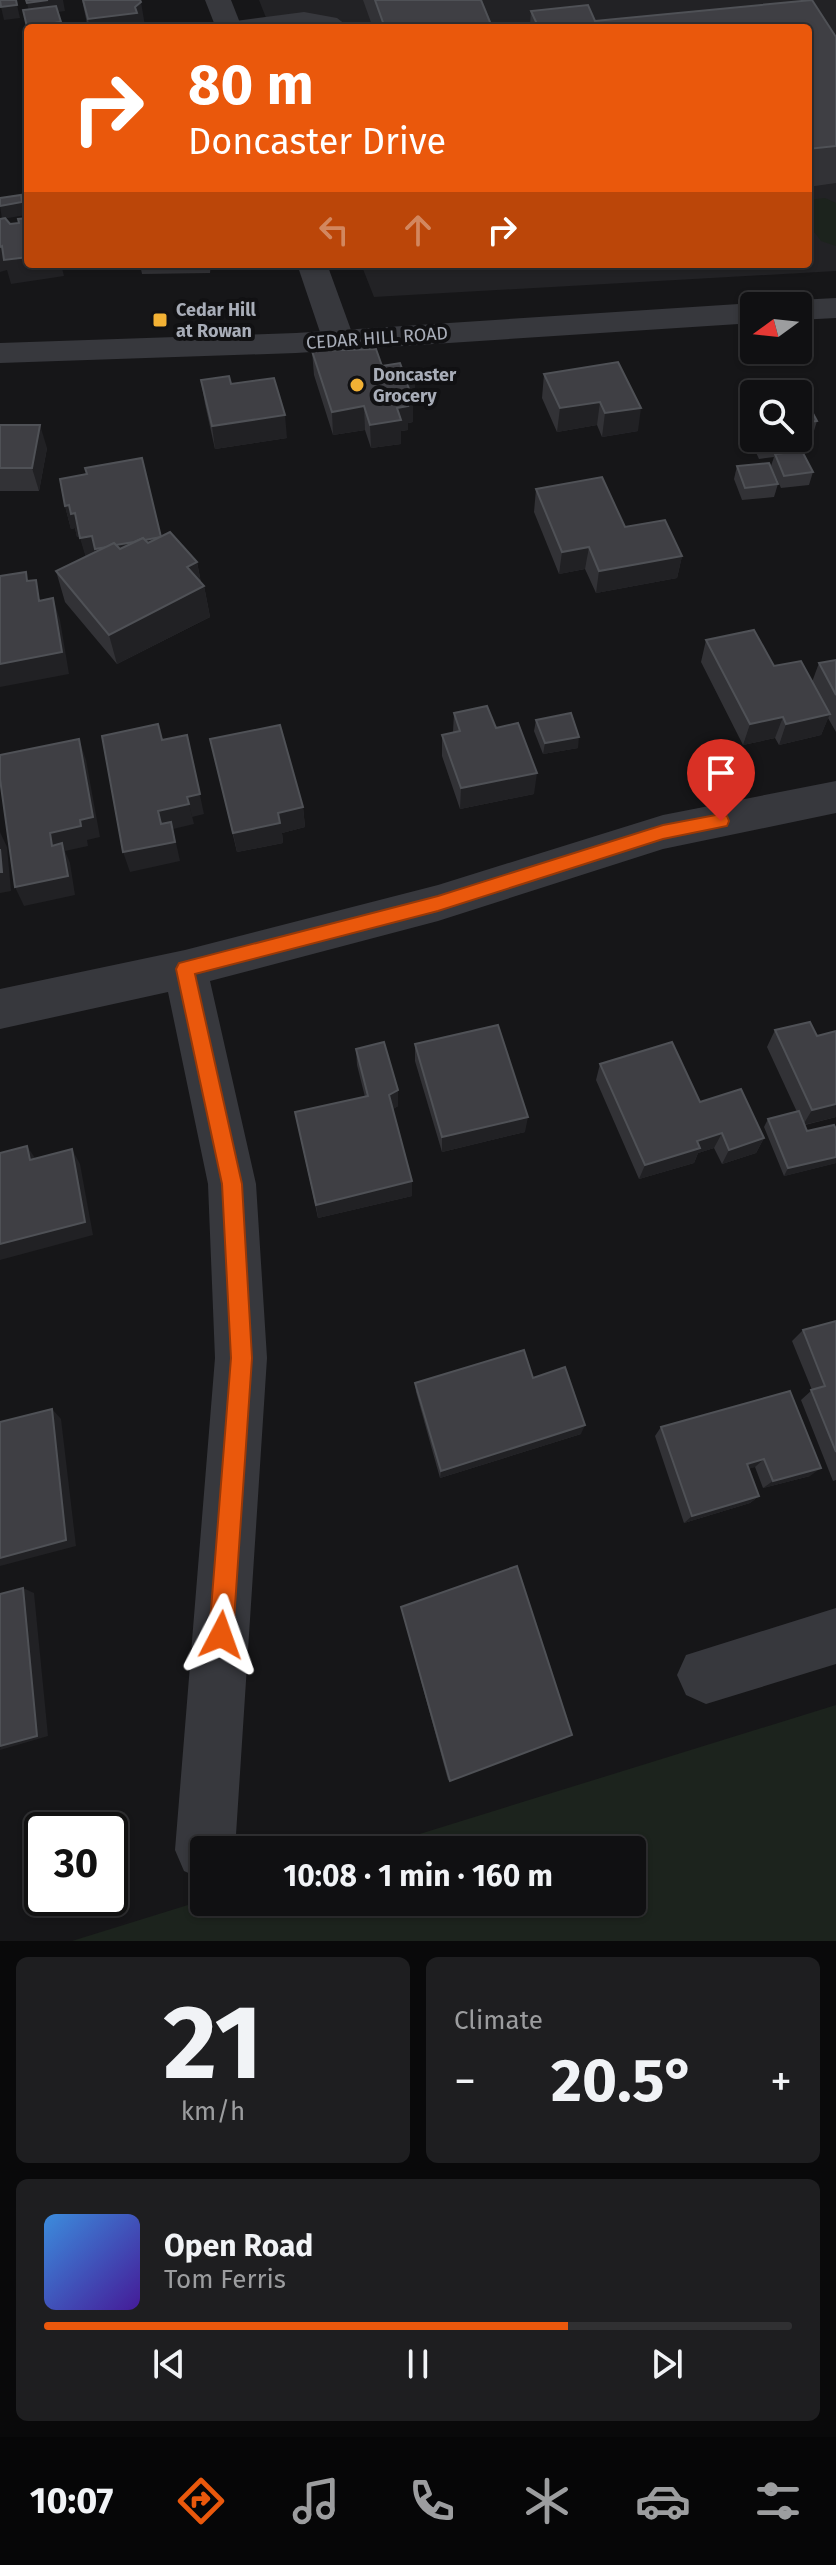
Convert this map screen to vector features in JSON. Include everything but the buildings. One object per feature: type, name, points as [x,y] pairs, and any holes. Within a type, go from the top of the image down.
[{"type":"street","points":[[218,0],[227,24]]},
{"type":"street","points":[[313,268],[339,341]]},
{"type":"street","points":[[812,309],[836,308]]},
{"type":"street","name":"CEDAR HILL ROAD","points":[[0,353],[339,341],[740,314]]},
{"type":"street","points":[[0,1009],[185,969],[438,903],[663,832],[836,797]]},
{"type":"street","points":[[185,969],[232,1184],[241,1358],[206,1836]]},
{"type":"street","points":[[706,1675],[836,1636]]},
{"type":"lane","points":[[256,24],[313,16],[336,24]]},
{"type":"shaded area","points":[[259,0],[836,0],[836,271],[374,297],[363,268],[812,268],[812,24],[268,24]]},
{"type":"shaded area","points":[[825,198],[836,203],[836,246],[821,241],[812,233],[812,200]]},
{"type":"shaded area","points":[[836,1705],[836,1941],[72,1941],[190,1904],[190,1916],[646,1916],[646,1836],[413,1836]]},
{"type":"place","name":"Cedar Hill at Rowan","points":[[160,320]]},
{"type":"place","name":"Doncaster Grocery","points":[[357,385]]},
{"type":"route","points":[[221,1635],[241,1358],[232,1184],[185,969],[438,903],[663,832],[721,821]]}]
